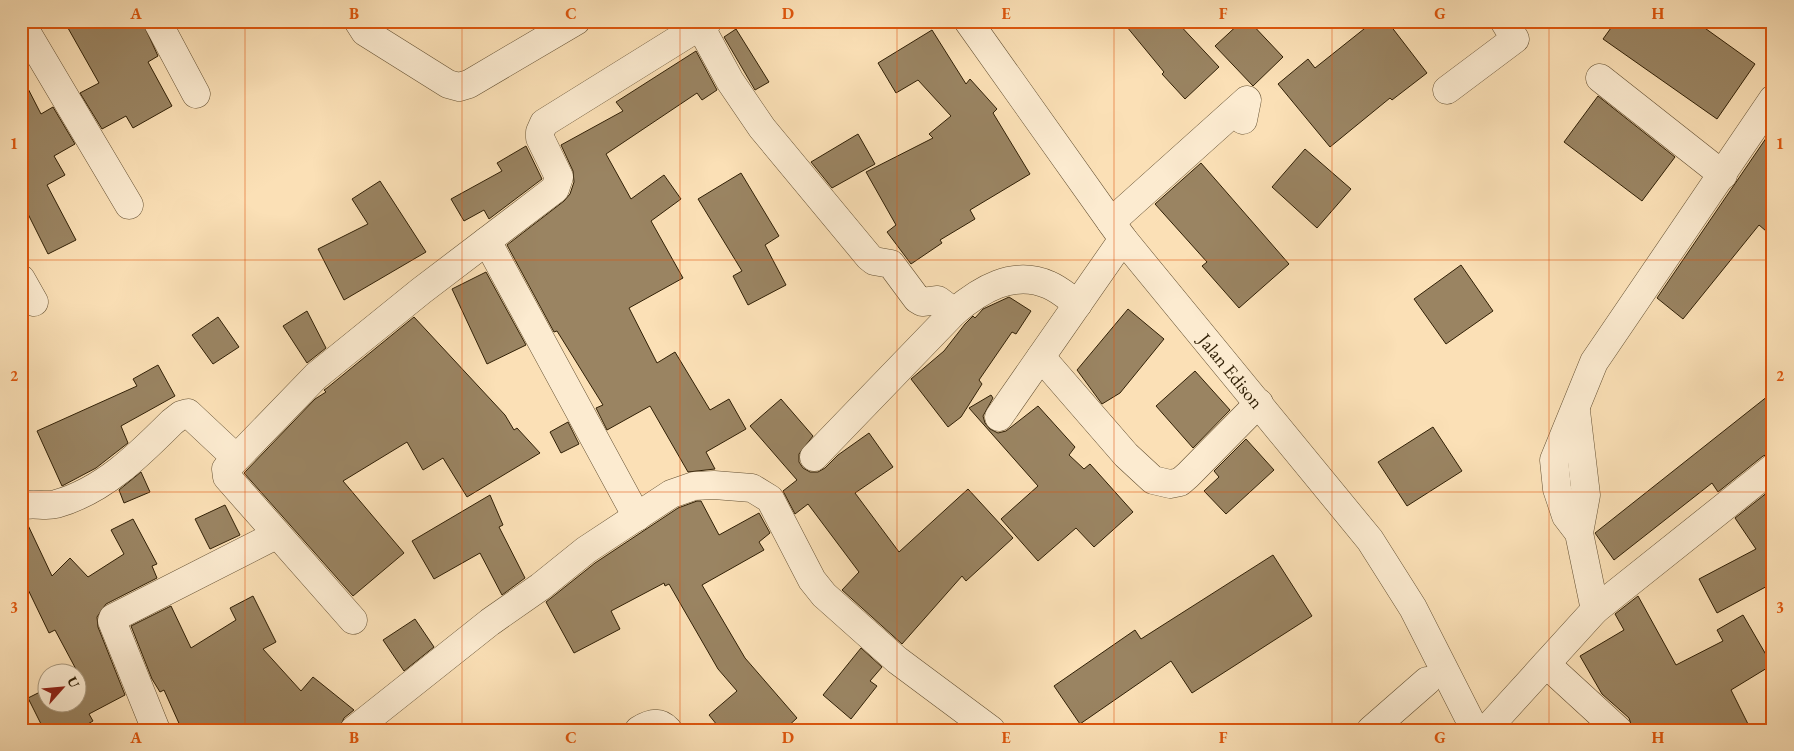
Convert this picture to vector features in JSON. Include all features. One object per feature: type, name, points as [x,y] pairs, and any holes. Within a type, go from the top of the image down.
[{"type":"street","points":[[157,21],[196,94]]},
{"type":"street","points":[[358,21],[365,32],[448,84],[459,87],[469,84],[576,21]]},
{"type":"street","name":"Jalan Edison","points":[[968,21],[1117,230],[1353,518],[1395,577],[1475,730]]},
{"type":"street","points":[[1447,90],[1515,39],[1504,21]]},
{"type":"street","points":[[21,22],[129,205]]},
{"type":"street","points":[[353,620],[276,535],[227,477],[226,469],[316,376],[548,195],[558,184],[559,177],[540,138],[540,132],[544,123],[704,24],[730,81],[762,128],[869,257],[874,261],[891,264],[922,302],[938,300],[954,312]]},
{"type":"street","points":[[1600,78],[1723,175]]},
{"type":"street","points":[[999,417],[1078,304],[1117,230],[1247,100],[1243,120]]},
{"type":"street","points":[[1595,610],[1579,533],[1566,516],[1557,489],[1554,460],[1594,362],[1773,100]]},
{"type":"street","points":[[487,241],[637,517]]},
{"type":"street","points":[[814,456],[954,312],[990,286],[1012,280],[1031,280],[1049,285],[1078,304]]},
{"type":"street","points":[[1041,357],[1126,455],[1153,480],[1170,484],[1180,482],[1188,475],[1259,403]]},
{"type":"street","points":[[21,506],[38,503],[56,504],[94,487],[123,469],[177,419],[188,413],[236,458]]},
{"type":"street","points":[[1486,730],[1595,610],[1773,468]]},
{"type":"street","points":[[354,730],[490,622],[540,587],[586,550],[672,494],[694,486],[714,485],[752,488],[765,494],[770,499],[812,580],[824,595],[897,660],[991,730]]},
{"type":"street","points":[[156,730],[112,621],[113,618],[276,535]]},
{"type":"street","points":[[1546,664],[1618,730]]},
{"type":"street","points":[[1371,730],[1427,682]]},
{"type":"street","points":[[639,730],[652,723],[660,723],[668,730]]},
{"type":"building","points":[[64,21],[142,21],[158,56],[148,62],[172,106],[133,128],[126,116],[102,129],[80,93],[99,83]]},
{"type":"building","points":[[1122,21],[1176,21],[1219,67],[1185,99],[1162,74],[1164,72]]},
{"type":"building","points":[[1242,21],[1249,21],[1283,57],[1253,86],[1215,46]]},
{"type":"building","points":[[1374,21],[1387,21],[1427,73],[1392,100],[1390,98],[1330,147],[1278,84],[1308,59],[1315,68]]},
{"type":"building","points":[[1616,21],[1695,21],[1755,64],[1717,119],[1603,39]]},
{"type":"building","points":[[736,29],[769,82],[755,90],[724,37]]},
{"type":"building","points":[[932,30],[966,84],[970,79],[997,109],[993,113],[1030,174],[970,210],[975,219],[940,240],[942,243],[911,264],[887,232],[896,225],[866,172],[933,138],[929,134],[951,116],[918,80],[896,93],[878,63]]},
{"type":"building","points":[[696,51],[717,90],[702,100],[697,93],[606,154],[631,199],[664,175],[681,199],[651,221],[683,278],[629,308],[657,363],[675,352],[710,410],[729,399],[746,429],[706,452],[715,469],[688,472],[650,406],[607,430],[596,408],[603,405],[557,331],[554,332],[507,245],[564,201],[570,194],[574,182],[573,171],[561,145],[623,111],[616,102]]},
{"type":"building","points":[[21,75],[41,114],[53,107],[75,144],[54,156],[65,175],[47,185],[76,240],[48,254],[21,200]]},
{"type":"building","points":[[1598,96],[1675,157],[1642,201],[1564,142]]},
{"type":"building","points":[[1773,128],[1773,237],[1759,225],[1683,319],[1657,298]]},
{"type":"building","points":[[858,134],[875,164],[832,188],[811,162]]},
{"type":"building","points":[[526,146],[542,179],[489,219],[484,210],[464,221],[451,199],[502,171],[497,163]]},
{"type":"building","points":[[1305,149],[1351,189],[1317,228],[1272,187]]},
{"type":"building","points":[[1201,163],[1289,264],[1239,308],[1202,266],[1207,262],[1155,204]]},
{"type":"building","points":[[741,173],[779,236],[765,245],[786,285],[748,305],[733,276],[742,271],[698,199]]},
{"type":"building","points":[[380,181],[426,252],[344,300],[318,249],[368,224],[352,199]]},
{"type":"building","points":[[1461,265],[1493,311],[1446,344],[1414,299]]},
{"type":"building","points":[[486,272],[526,345],[487,364],[452,289]]},
{"type":"building","points":[[1009,297],[1031,311],[1016,334],[1012,332],[979,380],[982,384],[961,417],[948,427],[911,379],[944,351],[973,316],[975,318],[983,309]]},
{"type":"building","points":[[1128,309],[1164,339],[1120,393],[1102,404],[1077,370]]},
{"type":"building","points":[[307,311],[326,348],[307,363],[283,326]]},
{"type":"building","points":[[218,317],[239,347],[213,364],[192,335]]},
{"type":"building","points":[[414,317],[505,415],[514,430],[517,428],[540,453],[467,497],[443,458],[423,470],[407,442],[343,481],[404,553],[353,596],[244,473],[315,399],[326,392],[324,390]]},
{"type":"building","points":[[158,365],[175,396],[121,426],[128,443],[96,468],[62,486],[37,431],[137,386],[133,379]]},
{"type":"building","points":[[1195,371],[1230,410],[1193,448],[1156,406]]},
{"type":"building","points":[[1773,392],[1773,453],[1763,456],[1718,492],[1712,483],[1614,560],[1595,533]]},
{"type":"building","points":[[991,395],[993,398],[983,416],[985,423],[990,429],[998,433],[1006,431],[1038,406],[1075,447],[1069,455],[1084,469],[1090,464],[1133,512],[1094,547],[1076,528],[1038,561],[1001,519],[1038,486],[969,408]]},
{"type":"building","points":[[781,399],[813,436],[799,454],[799,462],[803,468],[810,472],[818,472],[825,468],[838,455],[869,433],[893,467],[855,493],[899,552],[968,489],[1013,538],[966,581],[962,576],[902,644],[842,590],[859,572],[808,504],[795,514],[783,491],[797,480],[750,426]]},
{"type":"building","points":[[568,422],[579,444],[561,453],[550,432]]},
{"type":"building","points":[[1433,427],[1462,471],[1407,506],[1378,462]]},
{"type":"building","points":[[1246,439],[1274,470],[1226,514],[1204,491],[1219,477],[1214,471]]},
{"type":"building","points":[[141,472],[150,492],[124,503],[119,490]]},
{"type":"building","points":[[1773,488],[1773,583],[1717,613],[1699,579],[1756,549],[1735,518]]},
{"type":"building","points":[[490,495],[503,525],[499,527],[525,578],[502,595],[480,553],[434,579],[412,541]]},
{"type":"building","points":[[701,501],[719,535],[759,513],[770,533],[759,542],[764,550],[702,585],[745,658],[797,718],[784,730],[721,730],[709,715],[737,691],[718,669],[669,584],[665,586],[664,583],[611,611],[620,629],[574,653],[546,602],[595,563],[678,508]]},
{"type":"building","points":[[225,505],[240,535],[210,549],[195,519]]},
{"type":"building","points":[[133,519],[157,564],[152,566],[157,578],[106,604],[97,617],[98,627],[125,695],[89,714],[93,721],[77,730],[44,730],[28,698],[38,693],[38,714],[88,714],[88,664],[73,664],[55,630],[49,633],[21,575],[21,521],[26,521],[52,576],[70,558],[88,577],[124,554],[111,530]]},
{"type":"building","points":[[1273,555],[1312,616],[1192,693],[1171,661],[1080,724],[1054,686],[1135,630],[1141,639]]},
{"type":"building","points":[[253,596],[276,642],[263,649],[301,691],[313,677],[354,710],[344,718],[339,730],[182,730],[164,690],[160,692],[152,679],[131,626],[171,606],[191,648],[236,620],[230,608]]},
{"type":"building","points":[[1638,596],[1676,665],[1723,641],[1717,630],[1743,615],[1772,665],[1731,690],[1751,730],[1633,730],[1629,718],[1602,694],[1580,656],[1624,630],[1615,614]]},
{"type":"building","points":[[415,619],[434,647],[404,671],[383,640]]},
{"type":"building","points":[[861,648],[882,667],[870,681],[877,686],[851,719],[823,695]]}]
